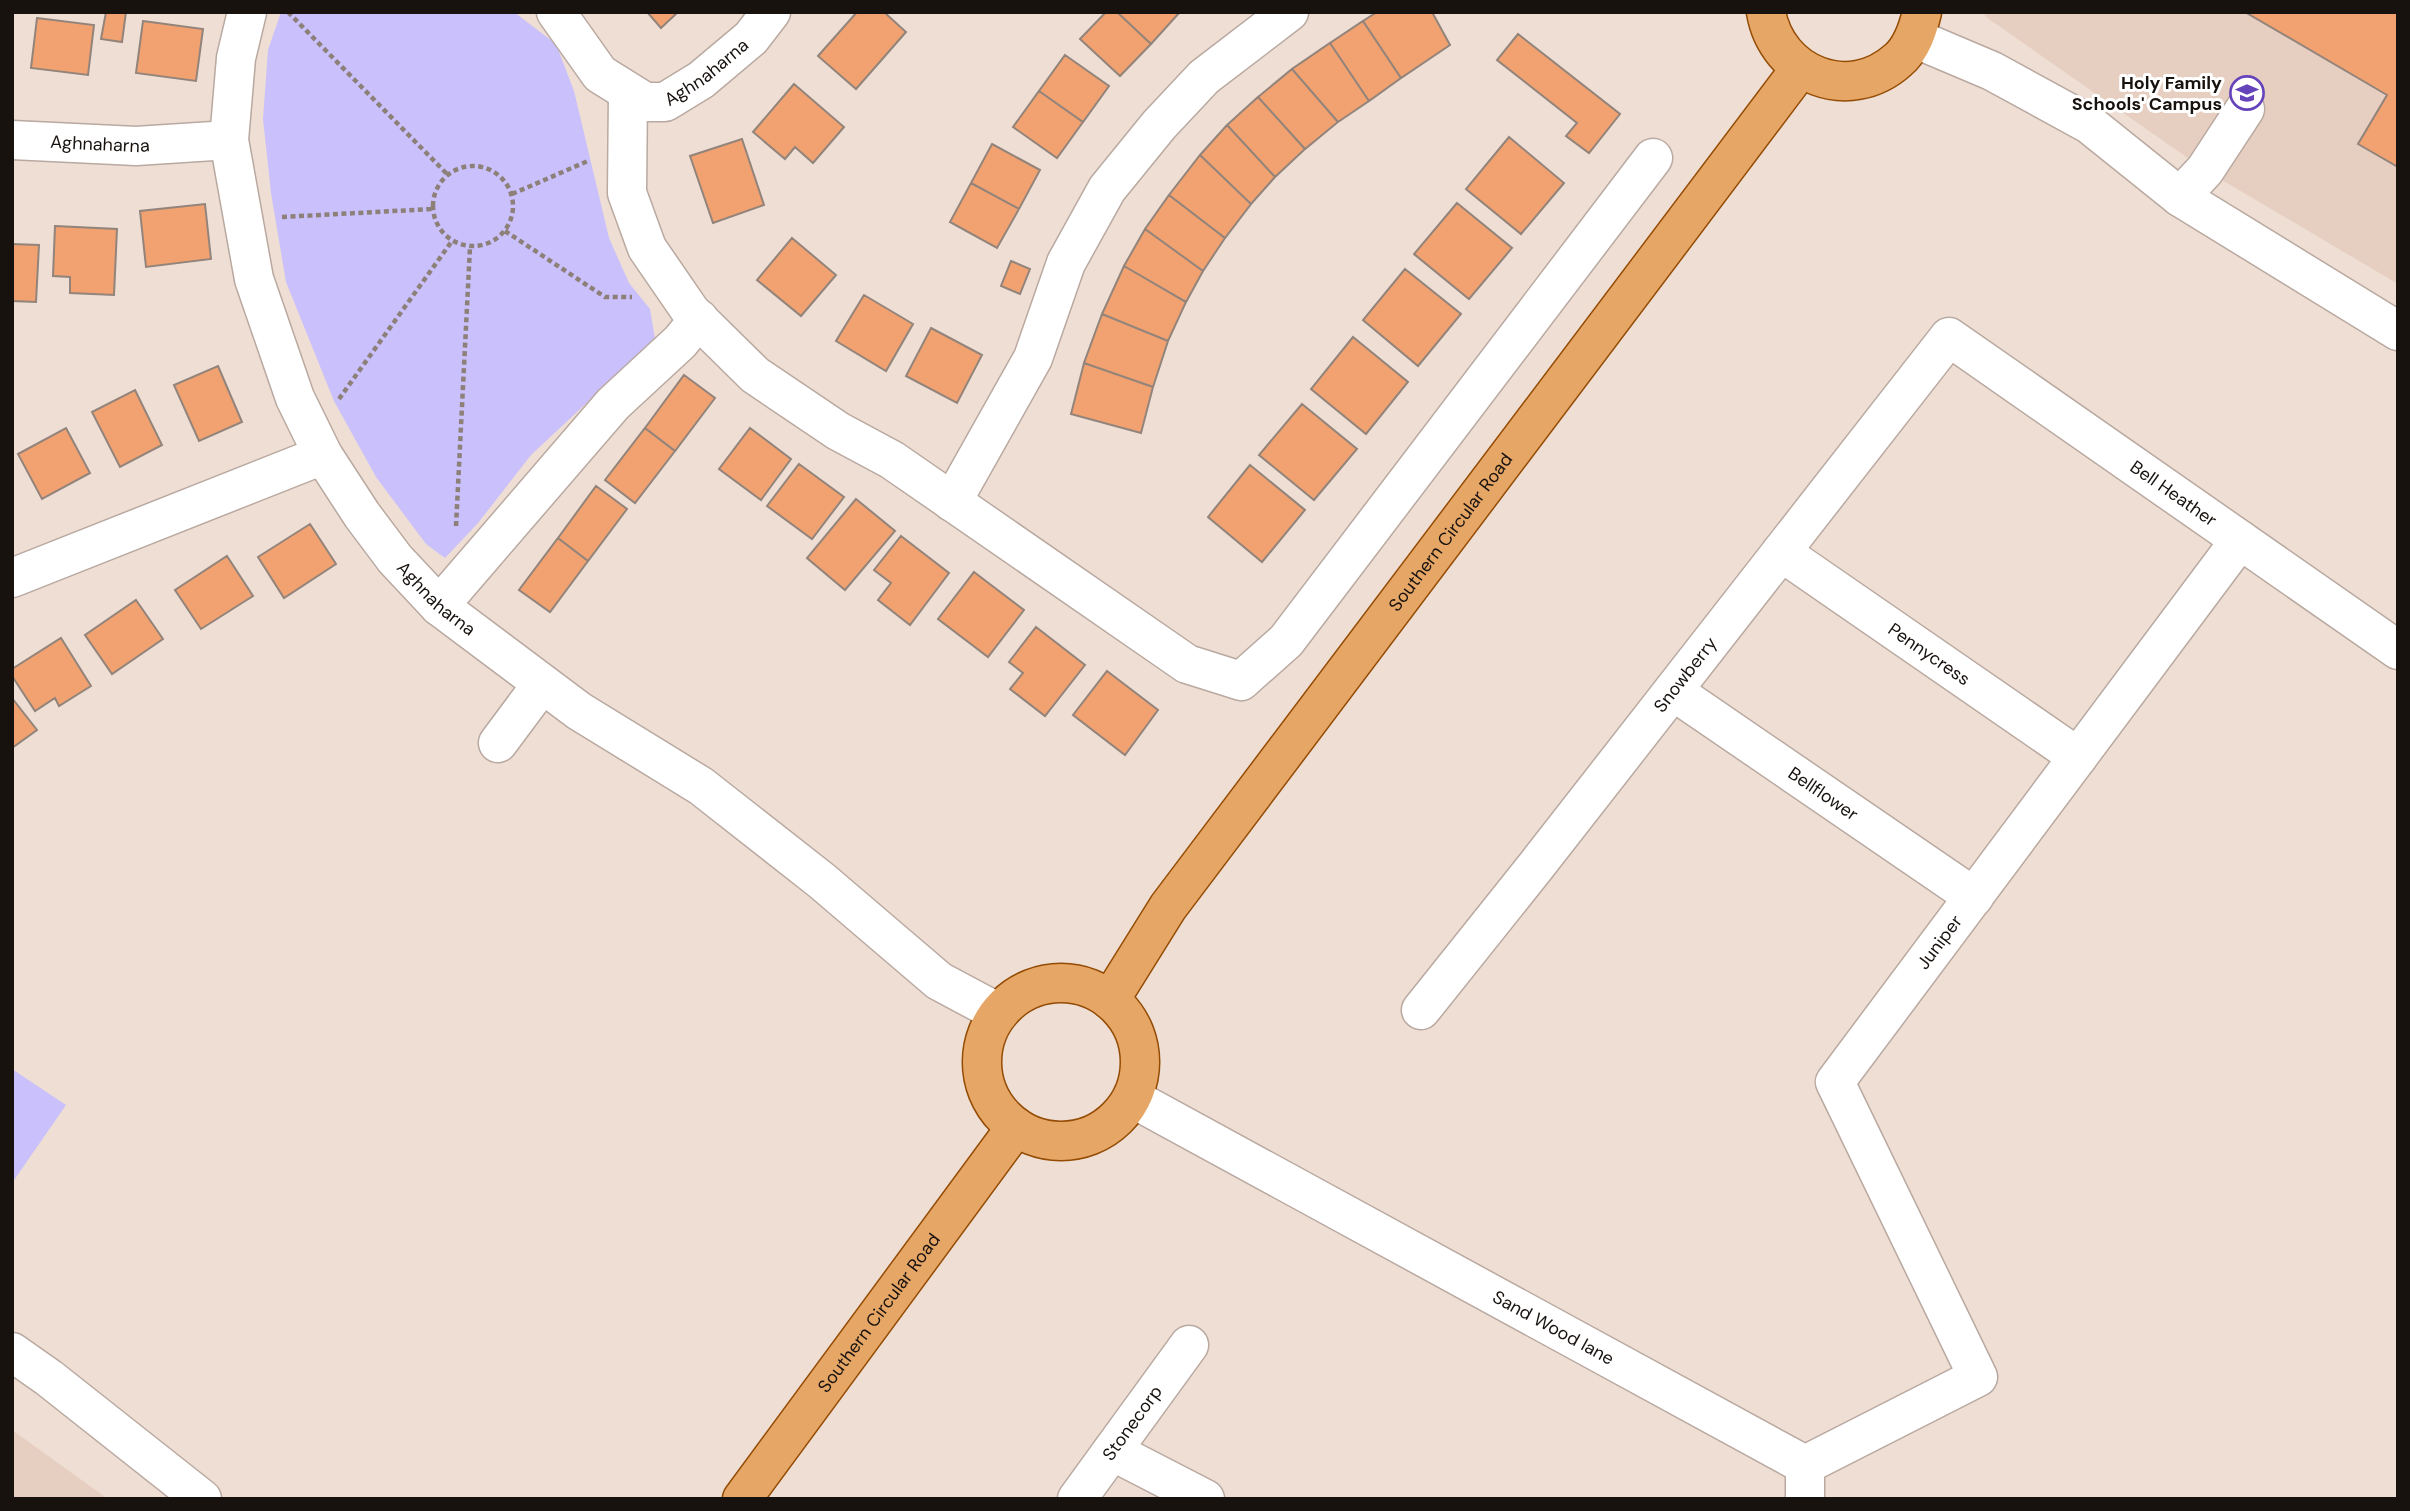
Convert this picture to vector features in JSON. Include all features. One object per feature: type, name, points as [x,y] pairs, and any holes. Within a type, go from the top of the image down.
[{"type":"main road","points":[[1766,12],[1769,29],[1781,51],[1800,69],[1824,79],[1850,81],[1877,74],[1899,60],[1918,25]]},
{"type":"main road","name":"Southern Circular Road","points":[[1110,1000],[1168,907],[1800,69]]},
{"type":"main road","points":[[1064,983],[1088,988],[1110,1000],[1128,1020],[1139,1045],[1140,1072],[1132,1098],[1115,1119],[1093,1137],[1067,1141],[1040,1139],[1016,1127],[1000,1113],[989,1094],[983,1074],[982,1053],[988,1032],[999,1013],[1017,997],[1040,986],[1064,983]]},
{"type":"main road","name":"Southern Circular Road","points":[[742,1499],[1016,1127]]},
{"type":"street","name":"Aghnaharna","points":[[247,12],[236,58],[229,140],[254,279],[295,398],[323,455],[395,559],[439,606],[542,684],[579,711],[701,786],[822,881],[939,981],[999,1013]]},
{"type":"street","name":"Aghnaharna","points":[[556,12],[600,74],[645,102],[664,102],[701,80],[751,38],[771,12]]},
{"type":"street","points":[[952,502],[1033,358],[1066,263],[1107,189],[1159,125],[1204,77],[1289,12]]},
{"type":"street","points":[[1918,25],[1992,71],[2089,124],[2180,197],[2398,331]]},
{"type":"street","points":[[628,93],[627,193],[647,248],[690,309],[755,375],[838,431],[892,460],[1187,664],[1241,681],[1286,640],[1653,158]]},
{"type":"street","points":[[2180,197],[2205,170],[2245,109]]},
{"type":"street","name":"Aghnaharna","points":[[12,140],[136,146],[229,140]]},
{"type":"street","points":[[439,606],[613,404],[680,341],[690,309]]},
{"type":"street","name":"Bell Heather","points":[[1949,337],[2398,650]]},
{"type":"street","name":"Snowberry","points":[[1421,1010],[1949,337]]},
{"type":"street","points":[[12,578],[323,455]]},
{"type":"street","name":"Juniper","points":[[1978,1377],[1835,1082],[2240,540]]},
{"type":"street","name":"Pennycress","points":[[1781,552],[2078,757]]},
{"type":"street","points":[[498,743],[542,684]]},
{"type":"street","name":"Bellflower","points":[[1673,691],[1974,897]]},
{"type":"street","name":"Sand Wood lane","points":[[1132,1098],[1805,1482],[1978,1377]]},
{"type":"street","name":"Stonecorp","points":[[1077,1499],[1189,1345]]},
{"type":"street","points":[[12,1352],[202,1499]]},
{"type":"street","points":[[1112,1451],[1205,1499]]},
{"type":"path","points":[[288,12],[447,174]]},
{"type":"path","points":[[512,194],[626,144]]},
{"type":"path","points":[[465,166],[485,167],[502,177],[512,194],[513,213],[505,232],[490,244],[470,247],[452,241],[438,228],[432,209],[435,190],[447,174],[465,166]]},
{"type":"path","points":[[243,219],[432,209]]},
{"type":"path","points":[[505,232],[605,297],[690,309]]},
{"type":"path","points":[[332,408],[452,241]]},
{"type":"path","points":[[457,533],[470,247]]},
{"type":"shaded area","points":[[281,12],[514,12],[556,44],[574,91],[609,238],[629,283],[650,309],[655,339],[531,455],[478,523],[445,558],[426,544],[376,477],[334,401],[286,282],[271,193],[263,119],[268,50]]},
{"type":"shaded area","name":"Holy Family Schools' Campus","points":[[1983,12],[2398,12],[2398,284],[2205,170],[1986,17]]},
{"type":"shaded area","points":[[12,1069],[66,1105],[12,1183]]},
{"type":"shaded area","points":[[12,1430],[108,1499],[12,1499]]},
{"type":"building","points":[[106,12],[126,12],[122,42],[101,39]]},
{"type":"building","points":[[647,12],[678,12],[661,28]]},
{"type":"building","points":[[857,12],[884,12],[906,32],[856,89],[818,56]]},
{"type":"building","points":[[1106,12],[1117,12],[1151,44],[1120,76],[1080,39]]},
{"type":"building","points":[[1117,12],[1180,12],[1151,44]]},
{"type":"building","points":[[1377,12],[1432,12],[1450,45],[1401,78],[1363,21]]},
{"type":"building","points":[[2245,12],[2398,12],[2398,167],[2358,144],[2387,95]]},
{"type":"building","points":[[37,18],[94,25],[88,75],[31,68]]},
{"type":"building","points":[[143,21],[203,29],[196,81],[136,73]]},
{"type":"building","points":[[1363,21],[1401,78],[1369,101],[1330,43]]},
{"type":"building","points":[[1518,34],[1620,114],[1589,153],[1566,136],[1577,123],[1497,60]]},
{"type":"building","points":[[1330,43],[1369,101],[1338,122],[1292,69]]},
{"type":"building","points":[[1065,55],[1109,86],[1083,122],[1039,91]]},
{"type":"building","points":[[1292,69],[1338,122],[1305,149],[1258,97]]},
{"type":"building","points":[[794,84],[844,127],[813,163],[795,147],[785,159],[753,132]]},
{"type":"building","points":[[1039,91],[1083,122],[1057,158],[1013,127]]},
{"type":"building","points":[[1258,97],[1305,149],[1275,177],[1227,125]]},
{"type":"building","points":[[1227,125],[1275,177],[1251,204],[1200,155]]},
{"type":"building","points":[[1509,137],[1564,183],[1521,234],[1466,189]]},
{"type":"building","points":[[742,139],[764,205],[713,223],[690,156]]},
{"type":"building","points":[[992,144],[1040,170],[1019,209],[971,183]]},
{"type":"building","points":[[1200,155],[1251,204],[1225,238],[1169,195]]},
{"type":"building","points":[[971,183],[1019,209],[997,248],[950,222]]},
{"type":"building","points":[[1169,195],[1225,238],[1203,271],[1145,229]]},
{"type":"building","points":[[1457,203],[1512,248],[1469,299],[1414,254]]},
{"type":"building","points":[[205,204],[211,259],[146,267],[140,211]]},
{"type":"building","points":[[55,226],[117,229],[114,295],[70,293],[70,277],[53,276]]},
{"type":"building","points":[[1145,229],[1203,271],[1186,302],[1124,266]]},
{"type":"building","points":[[792,238],[836,275],[801,316],[757,280]]},
{"type":"building","points":[[12,244],[39,245],[36,302],[12,301]]},
{"type":"building","points":[[1011,261],[1030,269],[1020,294],[1001,286]]},
{"type":"building","points":[[1124,266],[1186,302],[1168,341],[1102,314]]},
{"type":"building","points":[[1405,269],[1461,314],[1418,366],[1363,320]]},
{"type":"building","points":[[864,295],[913,324],[886,371],[836,341]]},
{"type":"building","points":[[1102,314],[1168,341],[1153,387],[1084,363]]},
{"type":"building","points":[[931,328],[982,355],[957,403],[906,376]]},
{"type":"building","points":[[1353,337],[1408,382],[1366,434],[1311,389]]},
{"type":"building","points":[[1084,363],[1153,387],[1141,433],[1071,414]]},
{"type":"building","points":[[218,366],[242,422],[199,441],[174,385]]},
{"type":"building","points":[[684,375],[715,398],[675,451],[645,428]]},
{"type":"building","points":[[135,390],[162,445],[120,467],[92,412]]},
{"type":"building","points":[[1302,404],[1357,449],[1314,500],[1259,455]]},
{"type":"building","points":[[66,428],[90,473],[42,499],[18,454]]},
{"type":"building","points":[[645,428],[675,451],[635,503],[605,480]]},
{"type":"building","points":[[750,428],[791,459],[761,500],[719,469]]},
{"type":"building","points":[[799,464],[844,497],[812,539],[767,506]]},
{"type":"building","points":[[1250,465],[1305,510],[1262,562],[1208,517]]},
{"type":"building","points":[[596,486],[627,509],[588,561],[558,538]]},
{"type":"building","points":[[856,499],[895,531],[845,590],[807,558]]},
{"type":"building","points":[[310,524],[336,564],[284,598],[258,557]]},
{"type":"building","points":[[901,536],[949,573],[910,625],[878,600],[891,583],[874,570]]},
{"type":"building","points":[[558,538],[588,561],[550,612],[519,590]]},
{"type":"building","points":[[227,556],[253,596],[201,629],[175,590]]},
{"type":"building","points":[[974,572],[1024,610],[988,657],[938,619]]},
{"type":"building","points":[[136,600],[163,639],[112,674],[85,635]]},
{"type":"building","points":[[1036,627],[1085,665],[1045,716],[1010,689],[1023,673],[1009,662]]},
{"type":"building","points":[[61,638],[91,686],[59,706],[55,698],[35,711],[12,676],[12,669]]},
{"type":"building","points":[[1107,671],[1158,710],[1125,755],[1073,715]]},
{"type":"building","points":[[12,698],[37,730],[12,748]]},
{"type":"place","name":"Holy Family Schools' Campus","points":[[2247,93]]}]
